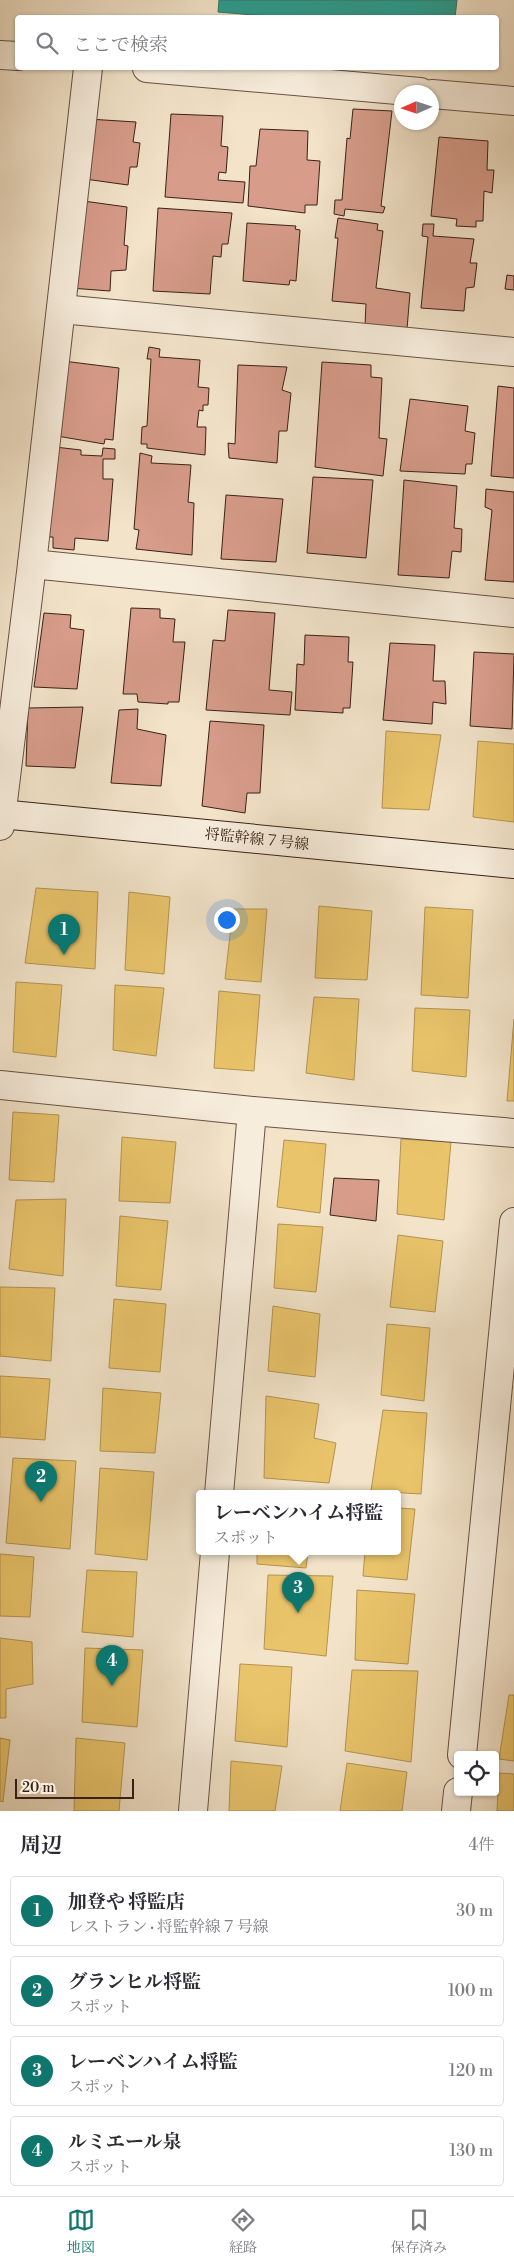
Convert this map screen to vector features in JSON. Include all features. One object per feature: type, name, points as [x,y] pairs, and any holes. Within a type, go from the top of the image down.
[{"type":"street","points":[[0,55],[15,56]]},
{"type":"street","points":[[0,818],[32,564],[88,70]]},
{"type":"street","points":[[170,70],[394,90]]},
{"type":"street","points":[[439,95],[514,101]]},
{"type":"street","points":[[61,309],[514,352]]},
{"type":"street","points":[[32,564],[514,613]]},
{"type":"street","name":"将監幹線７号線","points":[[0,818],[514,864]]},
{"type":"street","points":[[0,1084],[252,1111],[514,1132]]},
{"type":"street","points":[[220,1490],[252,1111]]},
{"type":"street","points":[[462,1751],[514,1222]]},
{"type":"street","points":[[193,1811],[215,1555]]},
{"type":"street","points":[[456,1811],[458,1796]]},
{"type":"building: 住宅","points":[[386,731],[441,735],[429,810],[382,808]]},
{"type":"building: 住宅","points":[[478,741],[514,744],[514,822],[473,817]]},
{"type":"building: 住宅","points":[[36,888],[98,892],[95,969],[25,963]]},
{"type":"building: 住宅","points":[[129,892],[170,897],[164,974],[125,970]]},
{"type":"building: 住宅","points":[[319,906],[372,911],[367,980],[315,978]]},
{"type":"building: 住宅","points":[[425,907],[473,910],[468,998],[421,995]]},
{"type":"building: 住宅","points":[[233,909],[267,909],[261,982],[225,979]]},
{"type":"building: 住宅","points":[[16,982],[62,985],[56,1057],[13,1052]]},
{"type":"building: 住宅","points":[[115,985],[164,988],[156,1056],[113,1050]]},
{"type":"building: 住宅","points":[[219,991],[260,995],[254,1071],[214,1068]]},
{"type":"building: 住宅","points":[[314,997],[359,999],[354,1080],[306,1073]]},
{"type":"building: 住宅","points":[[415,1008],[470,1010],[466,1077],[412,1071]]},
{"type":"building: 住宅","points":[[514,1019],[514,1101],[507,1101]]},
{"type":"building: 住宅","points":[[13,1112],[59,1115],[54,1182],[9,1180]]},
{"type":"building: 住宅","points":[[122,1137],[176,1142],[170,1203],[119,1201]]},
{"type":"building: 住宅","points":[[401,1139],[451,1142],[444,1220],[397,1214]]},
{"type":"building: 住宅","points":[[284,1140],[326,1144],[320,1213],[277,1207]]},
{"type":"building: 住宅","points":[[66,1199],[63,1276],[9,1269],[16,1200]]},
{"type":"building: 住宅","points":[[120,1216],[168,1221],[161,1290],[116,1286]]},
{"type":"building: 住宅","points":[[278,1224],[323,1227],[316,1292],[274,1288]]},
{"type":"building: 住宅","points":[[398,1235],[443,1241],[435,1312],[390,1307]]},
{"type":"building: 住宅","points":[[0,1287],[55,1288],[51,1361],[0,1356]]},
{"type":"building: 住宅","points":[[114,1299],[166,1304],[160,1372],[109,1368]]},
{"type":"building: 住宅","points":[[273,1306],[320,1314],[315,1377],[268,1371]]},
{"type":"building: 住宅","points":[[387,1324],[430,1328],[424,1401],[381,1395]]},
{"type":"building: 住宅","points":[[0,1376],[50,1379],[45,1440],[0,1437]]},
{"type":"building: 住宅","points":[[103,1388],[161,1393],[155,1453],[100,1451]]},
{"type":"building: 住宅","points":[[266,1396],[319,1404],[314,1438],[336,1443],[329,1483],[264,1478]]},
{"type":"building: 住宅","points":[[383,1410],[427,1413],[421,1494],[401,1493],[401,1490],[371,1490]]},
{"type":"building: 住宅","points":[[13,1458],[76,1461],[70,1549],[6,1543]]},
{"type":"building: 住宅","points":[[100,1468],[154,1472],[147,1560],[95,1554]]},
{"type":"building: 住宅","points":[[401,1508],[415,1509],[407,1580],[363,1576],[365,1555],[401,1555]]},
{"type":"building: 住宅","points":[[0,1554],[34,1557],[30,1617],[0,1616]]},
{"type":"building: 住宅","points":[[257,1555],[308,1555],[306,1568],[257,1564]]},
{"type":"building: 住宅","points":[[87,1570],[137,1572],[133,1637],[82,1632]]},
{"type":"building: 住宅","points":[[268,1575],[333,1576],[326,1656],[264,1649]]},
{"type":"building: 住宅","points":[[357,1590],[415,1594],[408,1664],[355,1660]]},
{"type":"building: 住宅","points":[[0,1638],[32,1642],[33,1684],[6,1689],[6,1718],[0,1718]]},
{"type":"building: 住宅","points":[[85,1648],[143,1650],[137,1727],[82,1722]]},
{"type":"building: 住宅","points":[[240,1664],[292,1667],[287,1747],[235,1741]]},
{"type":"building: 住宅","points":[[352,1670],[418,1671],[411,1762],[345,1751]]},
{"type":"building: 住宅","points":[[509,1695],[514,1695],[514,1761],[499,1759]]},
{"type":"building: 住宅","points":[[0,1738],[10,1740],[3,1802],[0,1801]]},
{"type":"building: 住宅","points":[[76,1738],[125,1743],[119,1811],[74,1811]]},
{"type":"building: 住宅","points":[[231,1761],[282,1766],[275,1811],[229,1811]]},
{"type":"building: 住宅","points":[[347,1763],[407,1772],[402,1811],[340,1811]]},
{"type":"building: 住宅","points":[[499,1773],[514,1774],[514,1811],[497,1811]]},
{"type":"building: 教育","points":[[219,0],[457,0],[455,15],[254,15],[218,12]]},
{"type":"building: その他","points":[[353,109],[392,111],[381,206],[385,207],[383,213],[345,209],[344,216],[334,214],[335,200],[342,200],[347,138],[350,139]]},
{"type":"building: その他","points":[[171,114],[223,116],[221,146],[228,147],[226,173],[219,172],[218,180],[245,182],[243,203],[165,197]]},
{"type":"building: その他","points":[[88,119],[136,122],[133,142],[140,143],[137,167],[130,167],[128,185],[85,179]]},
{"type":"building: その他","points":[[260,129],[308,131],[307,160],[320,161],[317,205],[305,205],[305,213],[248,206],[250,166],[256,166]]},
{"type":"building: その他","points":[[439,137],[488,141],[487,170],[494,170],[492,193],[484,191],[483,221],[476,221],[476,227],[456,226],[457,219],[431,216]]},
{"type":"building: その他","points":[[76,200],[127,207],[124,245],[128,246],[126,270],[111,271],[110,291],[70,288]]},
{"type":"building: その他","points":[[158,208],[232,213],[228,244],[222,244],[221,257],[213,256],[210,294],[153,291]]},
{"type":"building: その他","points":[[338,218],[378,224],[377,230],[383,231],[376,288],[410,293],[407,329],[365,325],[366,304],[332,301],[338,238],[335,238]]},
{"type":"building: その他","points":[[247,223],[296,226],[295,229],[300,230],[296,281],[290,280],[289,285],[243,281]]},
{"type":"building: その他","points":[[423,224],[434,224],[433,236],[474,239],[470,263],[477,263],[474,287],[466,288],[464,311],[421,308],[428,237],[422,236]]},
{"type":"building: その他","points":[[507,275],[514,276],[514,290],[505,289]]},
{"type":"building: その他","points":[[149,347],[160,349],[159,357],[200,360],[198,387],[209,388],[208,405],[203,405],[203,411],[199,410],[197,427],[206,427],[205,455],[147,448],[147,444],[141,444],[142,427],[147,426],[151,359],[147,359]]},
{"type":"building: その他","points":[[63,361],[119,368],[113,440],[105,439],[104,444],[57,436]]},
{"type":"building: その他","points":[[322,362],[371,365],[371,377],[382,378],[379,438],[387,439],[383,476],[315,467]]},
{"type":"building: その他","points":[[238,365],[287,367],[282,390],[291,393],[287,431],[279,431],[277,463],[229,458],[228,443],[235,444]]},
{"type":"building: その他","points":[[498,386],[514,388],[514,478],[491,476]]},
{"type":"building: その他","points":[[410,399],[468,406],[465,431],[475,433],[472,464],[466,464],[465,474],[400,471]]},
{"type":"building: その他","points":[[55,447],[81,450],[81,455],[102,456],[103,448],[115,449],[115,459],[103,459],[103,479],[113,479],[108,541],[75,538],[74,550],[53,548],[53,537],[48,537]]},
{"type":"building: その他","points":[[140,453],[152,456],[151,463],[191,465],[188,502],[194,503],[192,555],[136,549],[139,530],[134,529]]},
{"type":"building: その他","points":[[313,477],[373,480],[366,558],[307,553]]},
{"type":"building: その他","points":[[404,480],[457,486],[454,528],[462,529],[461,552],[452,551],[449,578],[398,575]]},
{"type":"building: その他","points":[[486,489],[514,492],[514,582],[485,580],[492,510],[485,507]]},
{"type":"building: その他","points":[[226,495],[283,499],[276,562],[221,559]]},
{"type":"building: その他","points":[[131,608],[160,609],[160,618],[175,619],[173,642],[185,642],[179,702],[168,702],[168,704],[138,702],[137,694],[123,694]]},
{"type":"building: その他","points":[[228,610],[275,613],[269,690],[292,692],[290,715],[206,710],[213,640],[225,641]]},
{"type":"building: その他","points":[[44,613],[71,615],[70,628],[84,630],[77,689],[34,687]]},
{"type":"building: その他","points":[[305,635],[349,637],[348,662],[353,662],[350,708],[343,708],[343,713],[295,710],[297,664],[304,665]]},
{"type":"building: その他","points":[[390,643],[435,645],[433,681],[445,681],[446,704],[433,702],[432,724],[383,720]]},
{"type":"building: その他","points":[[474,652],[514,654],[512,729],[470,726]]},
{"type":"building: その他","points":[[83,707],[75,768],[26,766],[28,708]]},
{"type":"building: その他","points":[[138,709],[137,729],[166,735],[161,786],[111,783],[119,710]]},
{"type":"building: その他","points":[[210,721],[264,725],[260,793],[247,793],[245,813],[202,806]]},
{"type":"building: その他","points":[[334,1178],[379,1180],[376,1221],[330,1215]]},
{"type":"place","name":"加登や 将監店","points":[[64,955]]},
{"type":"place","name":"グランヒル将監","points":[[41,1502]]},
{"type":"place","name":"レーベンハイム将監","points":[[298,1613]]},
{"type":"place","name":"ルミエール泉","points":[[112,1686]]}]
